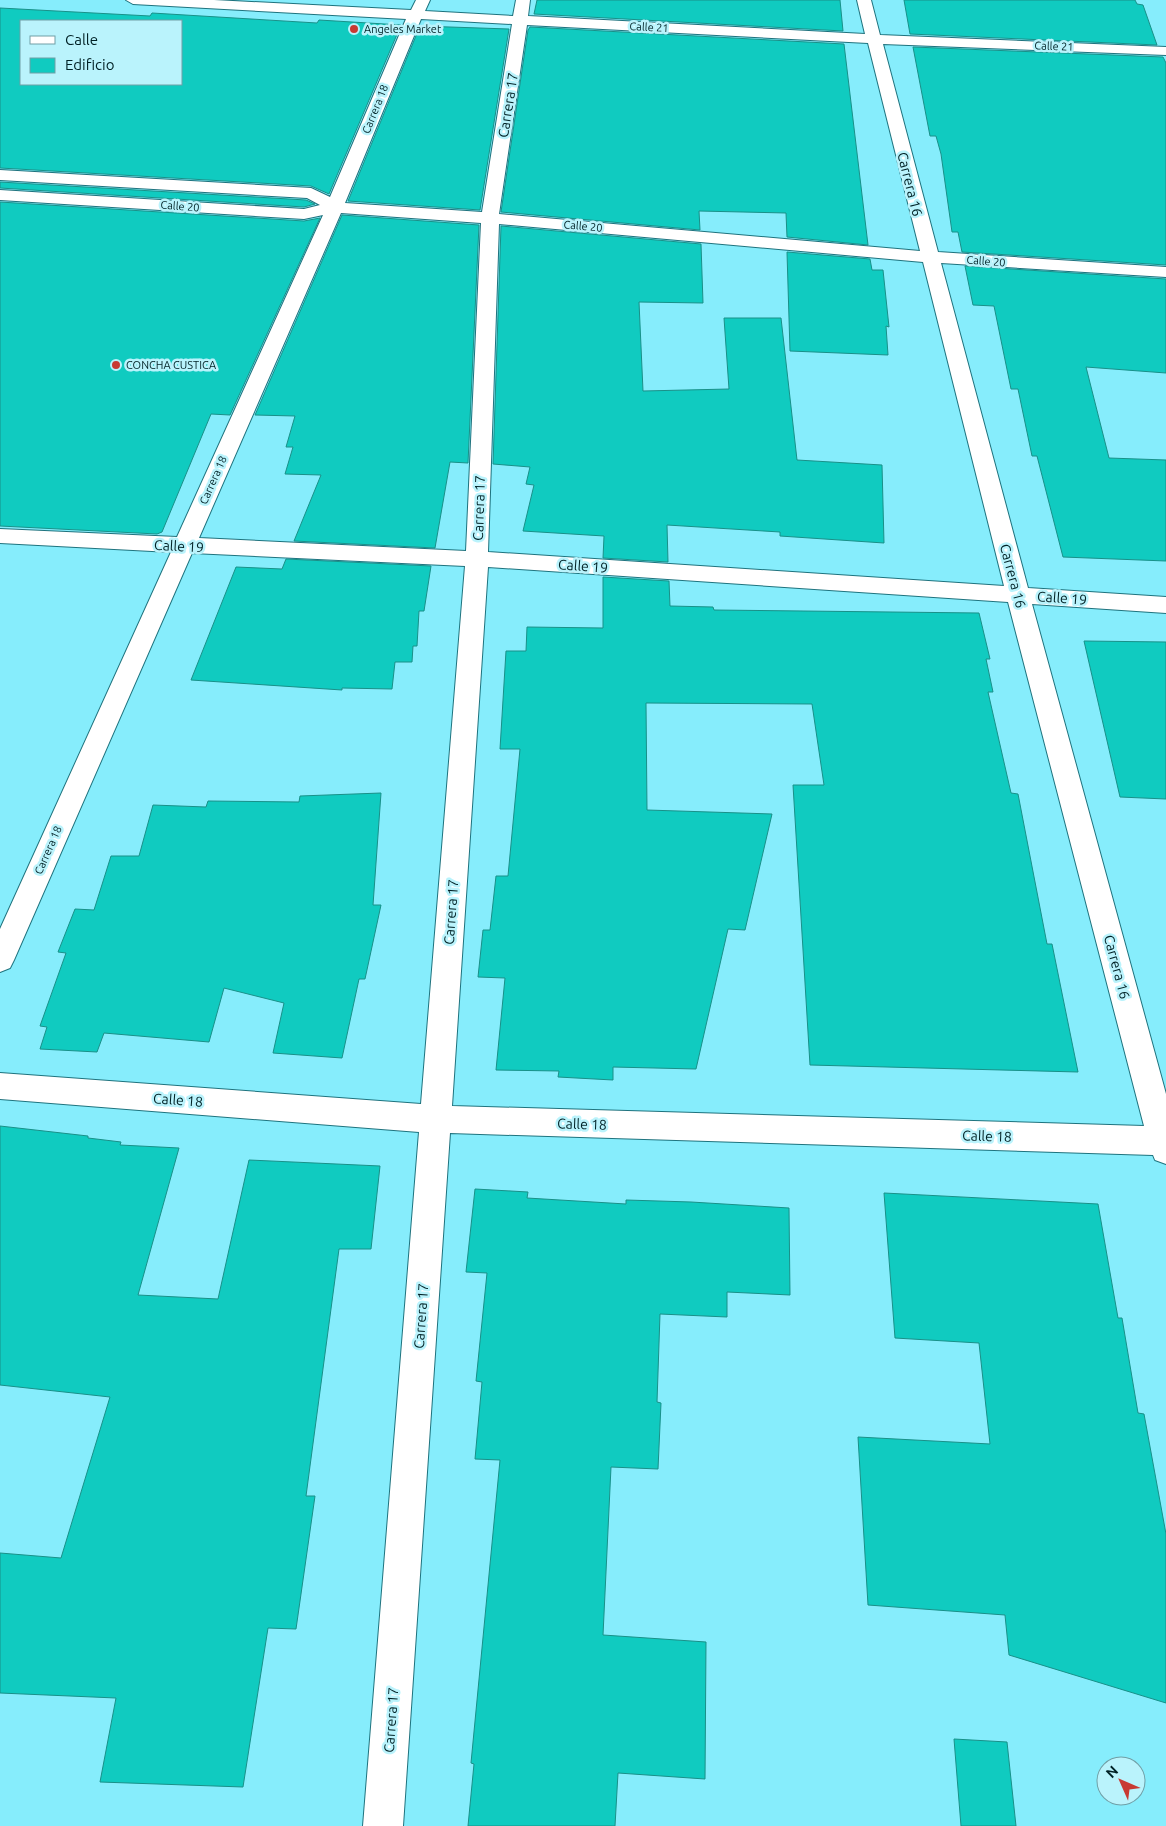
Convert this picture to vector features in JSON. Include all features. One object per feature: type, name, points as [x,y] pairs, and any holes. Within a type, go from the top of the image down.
[{"type":"street","name":"Calle 21","points":[[133,0],[522,10],[873,39],[1166,51]]},
{"type":"street","name":"Carrera 16","points":[[864,0],[929,257],[1165,1144]]},
{"type":"street","name":"Carrera 18","points":[[0,960],[334,207],[419,8]]},
{"type":"street","name":"Carrera 17","points":[[384,1826],[477,558],[490,218],[522,10]]},
{"type":"street","points":[[0,175],[311,194],[334,207]]},
{"type":"street","name":"Calle 20","points":[[0,195],[304,214],[334,207],[490,218],[929,257],[1166,272]]},
{"type":"street","name":"Calle 19","points":[[0,536],[183,546],[477,558],[1166,605]]},
{"type":"street","name":"Calle 18","points":[[0,1086],[435,1119],[1165,1144]]},
{"type":"building","points":[[537,0],[840,0],[843,31],[534,14]]},
{"type":"building","points":[[904,0],[1135,0],[1137,4],[1143,5],[1157,45],[910,34]]},
{"type":"building","points":[[0,8],[150,16],[152,13],[317,23],[319,20],[401,25],[329,194],[311,186],[0,168]]},
{"type":"building","points":[[420,26],[509,29],[480,210],[348,201]]},
{"type":"building","points":[[530,27],[844,44],[868,245],[787,237],[786,213],[699,211],[700,230],[501,212],[528,30]]},
{"type":"building","points":[[913,47],[1163,57],[1166,63],[1166,265],[962,252],[958,232],[952,232],[941,154],[936,136],[930,136]]},
{"type":"building","points":[[0,182],[306,200],[315,204],[304,207],[0,188]]},
{"type":"building","name":"CONCHA CUSTICA","points":[[0,202],[304,221],[320,218],[230,415],[211,414],[162,532],[157,534],[0,526]]},
{"type":"building","points":[[342,215],[479,225],[468,463],[450,462],[435,548],[294,541],[321,475],[285,474],[293,447],[286,447],[295,416],[255,415]]},
{"type":"building","points":[[501,226],[701,244],[703,303],[639,302],[643,391],[729,389],[724,318],[781,318],[797,460],[882,465],[884,543],[780,536],[780,532],[667,525],[668,562],[603,558],[604,536],[523,531],[534,485],[526,484],[530,467],[493,464]]},
{"type":"building","points":[[787,252],[870,259],[872,270],[883,270],[889,327],[886,326],[888,355],[790,351]]},
{"type":"building","points":[[965,266],[1166,279],[1166,373],[1086,367],[1109,458],[1166,460],[1166,561],[1063,557],[1037,456],[1032,456],[1018,389],[1011,389],[994,306],[973,305]]},
{"type":"building","points":[[286,559],[431,566],[424,611],[419,611],[417,646],[413,646],[412,662],[395,662],[392,689],[342,688],[342,690],[191,680],[236,567],[282,569]]},
{"type":"building","points":[[603,577],[669,581],[670,606],[713,607],[714,610],[979,613],[990,659],[986,659],[993,692],[988,692],[1011,793],[1018,794],[1047,944],[1052,944],[1078,1072],[810,1065],[793,785],[824,785],[812,704],[646,703],[647,810],[772,814],[745,930],[728,929],[696,1069],[613,1067],[613,1080],[558,1077],[559,1071],[496,1070],[505,978],[478,977],[483,930],[490,930],[496,876],[508,876],[520,749],[500,749],[506,651],[526,651],[527,627],[603,628]]},
{"type":"building","points":[[1084,641],[1166,642],[1166,799],[1120,797]]},
{"type":"building","points":[[381,793],[373,905],[381,905],[365,979],[359,979],[342,1058],[273,1053],[284,1003],[224,988],[209,1042],[104,1033],[97,1052],[40,1049],[47,1027],[40,1026],[66,953],[58,952],[75,909],[94,910],[111,856],[139,856],[153,805],[206,807],[208,801],[299,802],[300,796]]},
{"type":"building","points":[[0,1126],[88,1136],[88,1138],[121,1142],[120,1145],[179,1148],[138,1295],[218,1299],[249,1160],[380,1166],[371,1249],[339,1249],[306,1496],[315,1496],[296,1629],[268,1628],[243,1787],[100,1782],[116,1698],[0,1693],[0,1553],[61,1558],[110,1397],[0,1385]]},
{"type":"building","points":[[475,1189],[528,1192],[527,1198],[626,1204],[626,1200],[789,1208],[790,1295],[727,1292],[727,1317],[660,1314],[657,1402],[661,1403],[658,1469],[611,1467],[603,1635],[706,1642],[705,1779],[618,1773],[615,1826],[468,1826],[474,1764],[471,1763],[500,1460],[475,1459],[482,1382],[476,1381],[487,1273],[466,1272]]},
{"type":"building","points":[[884,1193],[1098,1204],[1118,1318],[1122,1318],[1138,1413],[1144,1414],[1166,1534],[1166,1703],[1009,1655],[1005,1615],[868,1605],[858,1437],[990,1444],[979,1343],[895,1338]]},
{"type":"building","points":[[954,1739],[1007,1742],[1016,1826],[961,1826]]},
{"type":"place","name":"Angeles Market","points":[[354,29]]},
{"type":"place","name":"CONCHA CUSTICA","points":[[116,365]]}]
